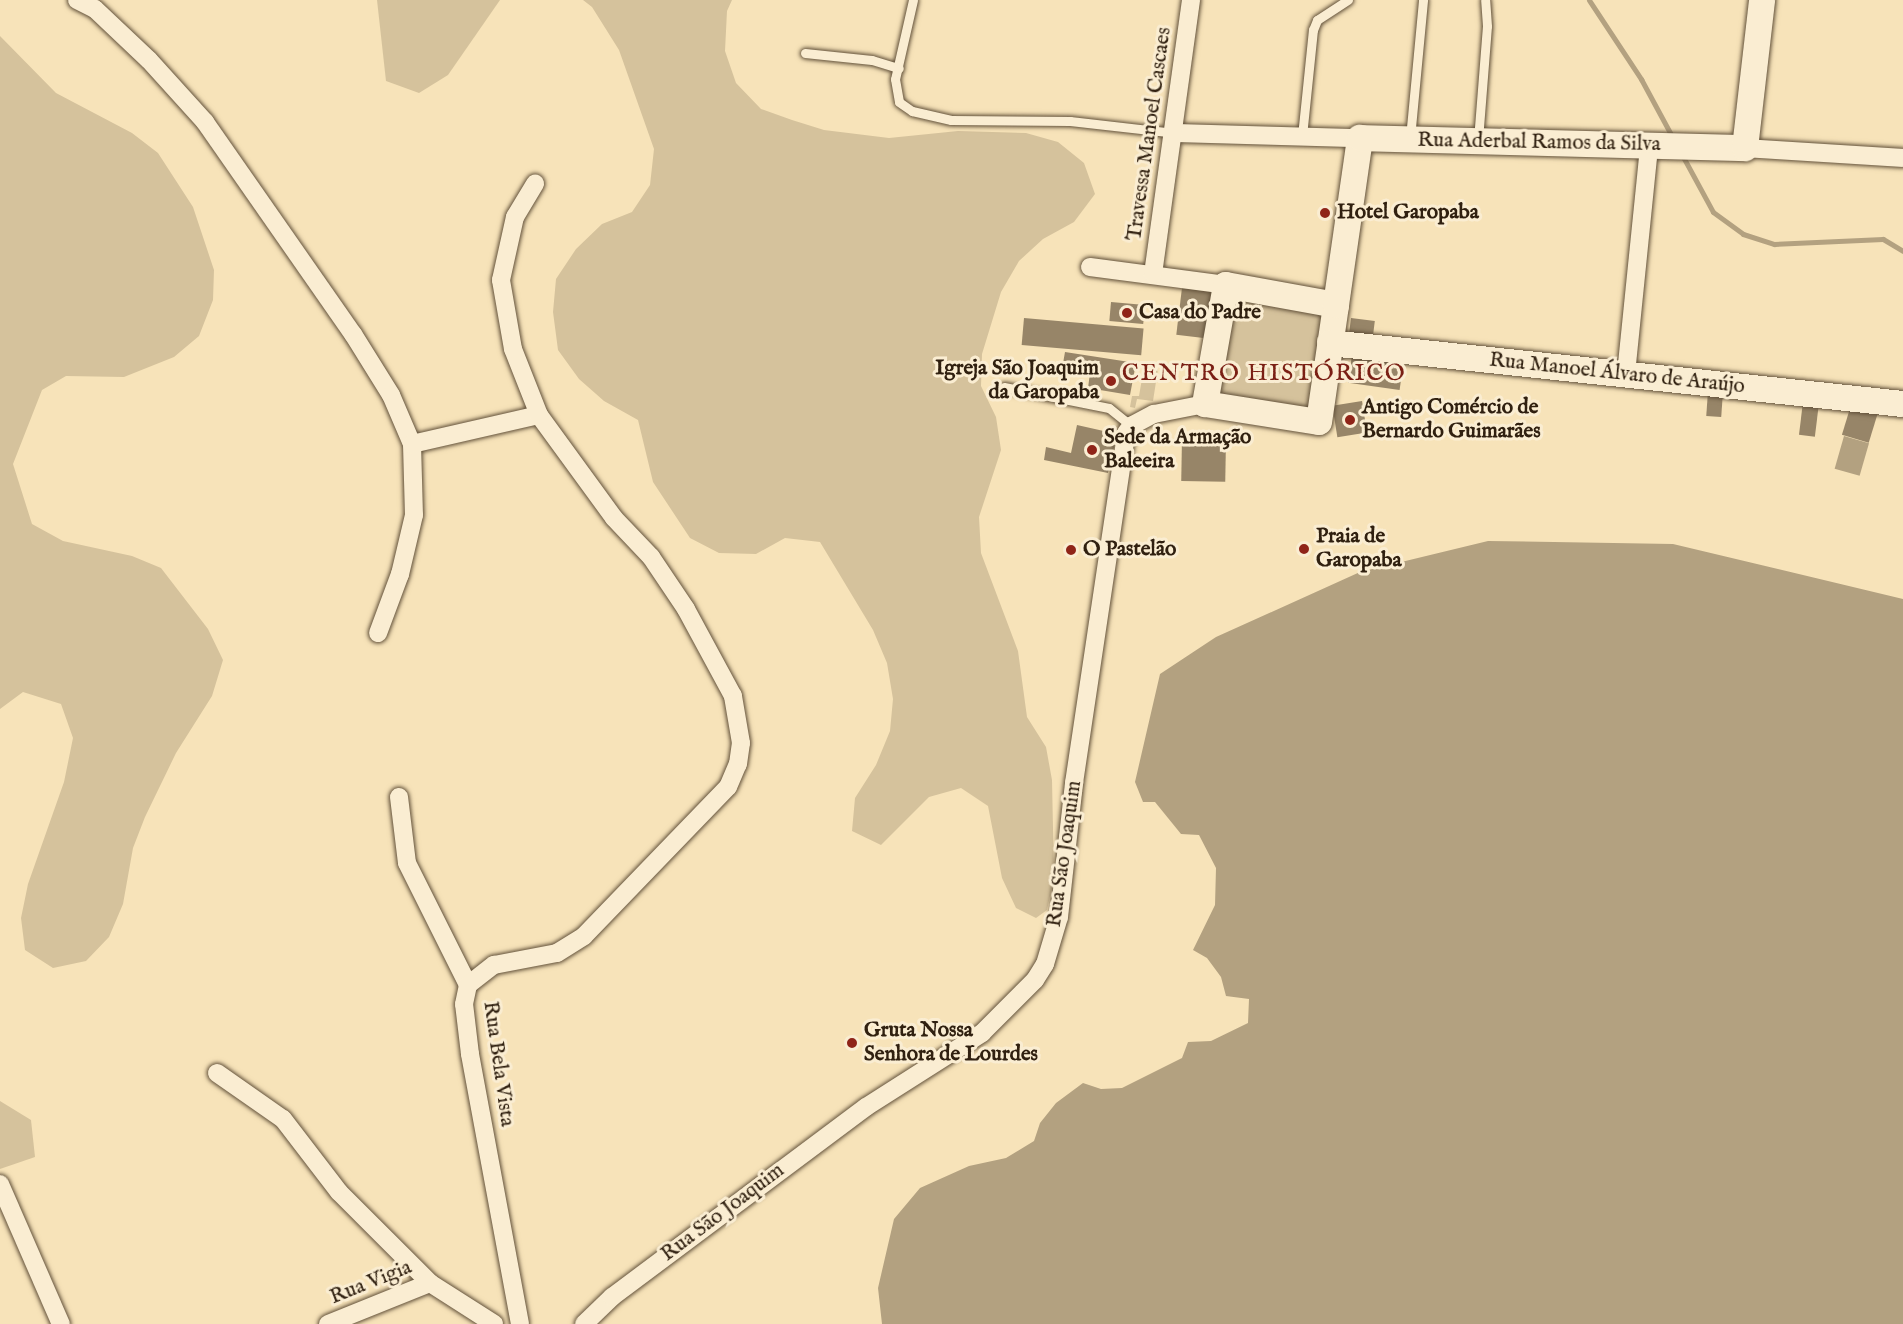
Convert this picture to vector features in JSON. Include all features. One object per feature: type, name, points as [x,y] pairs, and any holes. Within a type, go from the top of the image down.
[{"type":"street","points":[[76,0],[95,9],[149,60],[205,122],[353,334],[391,395],[412,444],[414,515],[400,574],[378,633]]},
{"type":"street","name":"Travessa Manoel Cascaes","points":[[1153,274],[1176,133],[1191,0]]},
{"type":"street","points":[[1745,148],[1762,0]]},
{"type":"street","name":"Rua Aderbal Ramos da Silva","points":[[1176,133],[1691,146],[1903,158]]},
{"type":"street","points":[[1131,426],[1154,414],[1205,404],[1319,422],[1360,138]]},
{"type":"street","points":[[1626,374],[1656,146]]},
{"type":"street","name":"Rua Bela Vista","points":[[520,1324],[470,1054],[464,1004],[468,985],[494,965],[557,953],[584,936],[682,838],[728,787],[738,764],[741,743],[733,696],[686,609],[651,557],[614,518],[539,415],[513,349],[501,280],[515,217],[535,184]]},
{"type":"street","points":[[1090,267],[1226,285],[1336,305]]},
{"type":"street","points":[[1205,404],[1226,285]]},
{"type":"street","name":"Rua Manoel Álvaro de Araújo","points":[[1330,343],[1903,404]]},
{"type":"street","points":[[412,444],[539,415]]},
{"type":"street","name":"Rua São Joaquim","points":[[584,1324],[612,1297],[856,1113],[982,1034],[1020,998],[1045,964],[1059,917],[1121,450],[1131,426]]},
{"type":"street","points":[[399,797],[407,863],[468,985]]},
{"type":"street","points":[[218,1073],[283,1119],[339,1192],[430,1283],[494,1324]]},
{"type":"street","points":[[0,1184],[61,1324]]},
{"type":"street","name":"Rua Vigia","points":[[328,1324],[430,1283]]},
{"type":"lane","points":[[913,0],[895,93],[899,102],[930,116],[951,120],[1099,123],[1176,133]]},
{"type":"lane","points":[[1302,136],[1313,30],[1317,20],[1348,0]]},
{"type":"lane","points":[[1410,140],[1423,0]]},
{"type":"lane","points":[[1478,142],[1487,26],[1485,0]]},
{"type":"lane","points":[[805,53],[872,60],[899,68]]},
{"type":"lane","points":[[1004,387],[1109,408],[1131,426]]},
{"type":"shaded area","points":[[377,0],[500,0],[448,75],[419,93],[386,81]]},
{"type":"shaded area","points":[[583,0],[732,0],[727,11],[725,51],[736,83],[761,109],[792,120],[824,130],[889,138],[958,131],[1026,133],[1058,142],[1084,163],[1095,194],[1074,222],[1043,239],[1019,261],[1001,292],[982,354],[981,386],[996,417],[1001,450],[979,517],[981,553],[1018,651],[1027,717],[1046,747],[1052,780],[1054,877],[1047,910],[1036,918],[1016,908],[1002,878],[988,806],[961,788],[929,797],[881,845],[852,831],[855,798],[876,765],[890,731],[893,699],[887,663],[873,630],[820,542],[785,538],[756,554],[719,553],[690,538],[653,482],[638,420],[604,401],[579,379],[558,350],[553,312],[556,279],[576,249],[602,224],[632,212],[650,185],[654,149],[619,50],[592,7]]},
{"type":"shaded area","points":[[0,36],[56,93],[132,133],[158,153],[193,207],[214,270],[213,300],[199,336],[174,357],[124,377],[66,376],[42,390],[13,464],[32,524],[63,541],[132,556],[161,568],[208,629],[223,660],[212,696],[176,753],[145,817],[133,848],[123,904],[109,937],[86,961],[53,968],[25,950],[21,918],[28,884],[64,782],[73,738],[61,704],[23,692],[0,709]]},
{"type":"shaded area","points":[[1233,295],[1331,310],[1315,411],[1217,396]]},
{"type":"shaded area","points":[[1144,367],[1158,369],[1153,401],[1137,399],[1135,408],[1130,407],[1132,396],[1139,396]]},
{"type":"shaded area","points":[[1844,436],[1869,443],[1860,476],[1835,469]]},
{"type":"shaded area","points":[[1488,541],[1673,544],[1903,599],[1903,1324],[882,1324],[878,1288],[894,1219],[920,1188],[969,1166],[1006,1158],[1034,1141],[1040,1123],[1056,1103],[1083,1083],[1101,1089],[1122,1088],[1182,1058],[1188,1042],[1211,1041],[1248,1023],[1249,999],[1226,996],[1221,977],[1207,958],[1193,950],[1215,905],[1216,868],[1199,835],[1181,834],[1155,802],[1143,802],[1135,782],[1160,674],[1216,637],[1360,572]]},
{"type":"shaded area","points":[[0,1101],[31,1120],[35,1157],[0,1169]]},
{"type":"building","points":[[1182,288],[1220,293],[1214,339],[1176,335]]},
{"type":"building","name":"Casa do Padre","points":[[1111,302],[1145,305],[1143,324],[1109,321]]},
{"type":"building","points":[[1024,318],[1144,328],[1141,355],[1022,345]]},
{"type":"building","points":[[1351,318],[1375,321],[1372,341],[1349,338]]},
{"type":"building","name":"Igreja São Joaquim da Garopaba","points":[[1065,352],[1136,363],[1130,395],[1088,388],[1090,373],[1062,369]]},
{"type":"building","points":[[1352,355],[1403,362],[1400,390],[1348,383]]},
{"type":"building","points":[[1708,391],[1723,392],[1721,417],[1706,416]]},
{"type":"building","name":"Antigo Comércio de Bernardo Guimarães","points":[[1362,401],[1367,433],[1337,437],[1332,406]]},
{"type":"building","points":[[1803,402],[1819,404],[1815,437],[1799,435]]},
{"type":"building","points":[[1851,405],[1878,413],[1869,443],[1842,435]]},
{"type":"building","name":"Sede da Armação Baleeira","points":[[1077,425],[1117,434],[1108,473],[1044,460],[1046,447],[1071,453]]},
{"type":"building","points":[[1182,438],[1226,439],[1225,482],[1181,481]]},
{"type":"waterway","points":[[1589,0],[1641,79],[1674,140]]},
{"type":"waterway","points":[[1681,153],[1713,212],[1743,234],[1774,244],[1883,239],[1903,251]]},
{"type":"place","name":"Hotel Garopaba","points":[[1325,213]]},
{"type":"place","name":"Casa do Padre","points":[[1127,313]]},
{"type":"place","name":"Igreja São Joaquim da Garopaba","points":[[1111,381]]},
{"type":"place","name":"Antigo Comércio de Bernardo Guimarães","points":[[1350,420]]},
{"type":"place","name":"Sede da Armação Baleeira","points":[[1092,450]]},
{"type":"place","name":"Praia de Garopaba","points":[[1304,549]]},
{"type":"place","name":"O Pastelão","points":[[1071,550]]},
{"type":"place","name":"Gruta Nossa Senhora de Lourdes","points":[[852,1043]]},
{"type":"district","name":"CENTRO HISTÓRICO","points":[[1264,374]]}]
